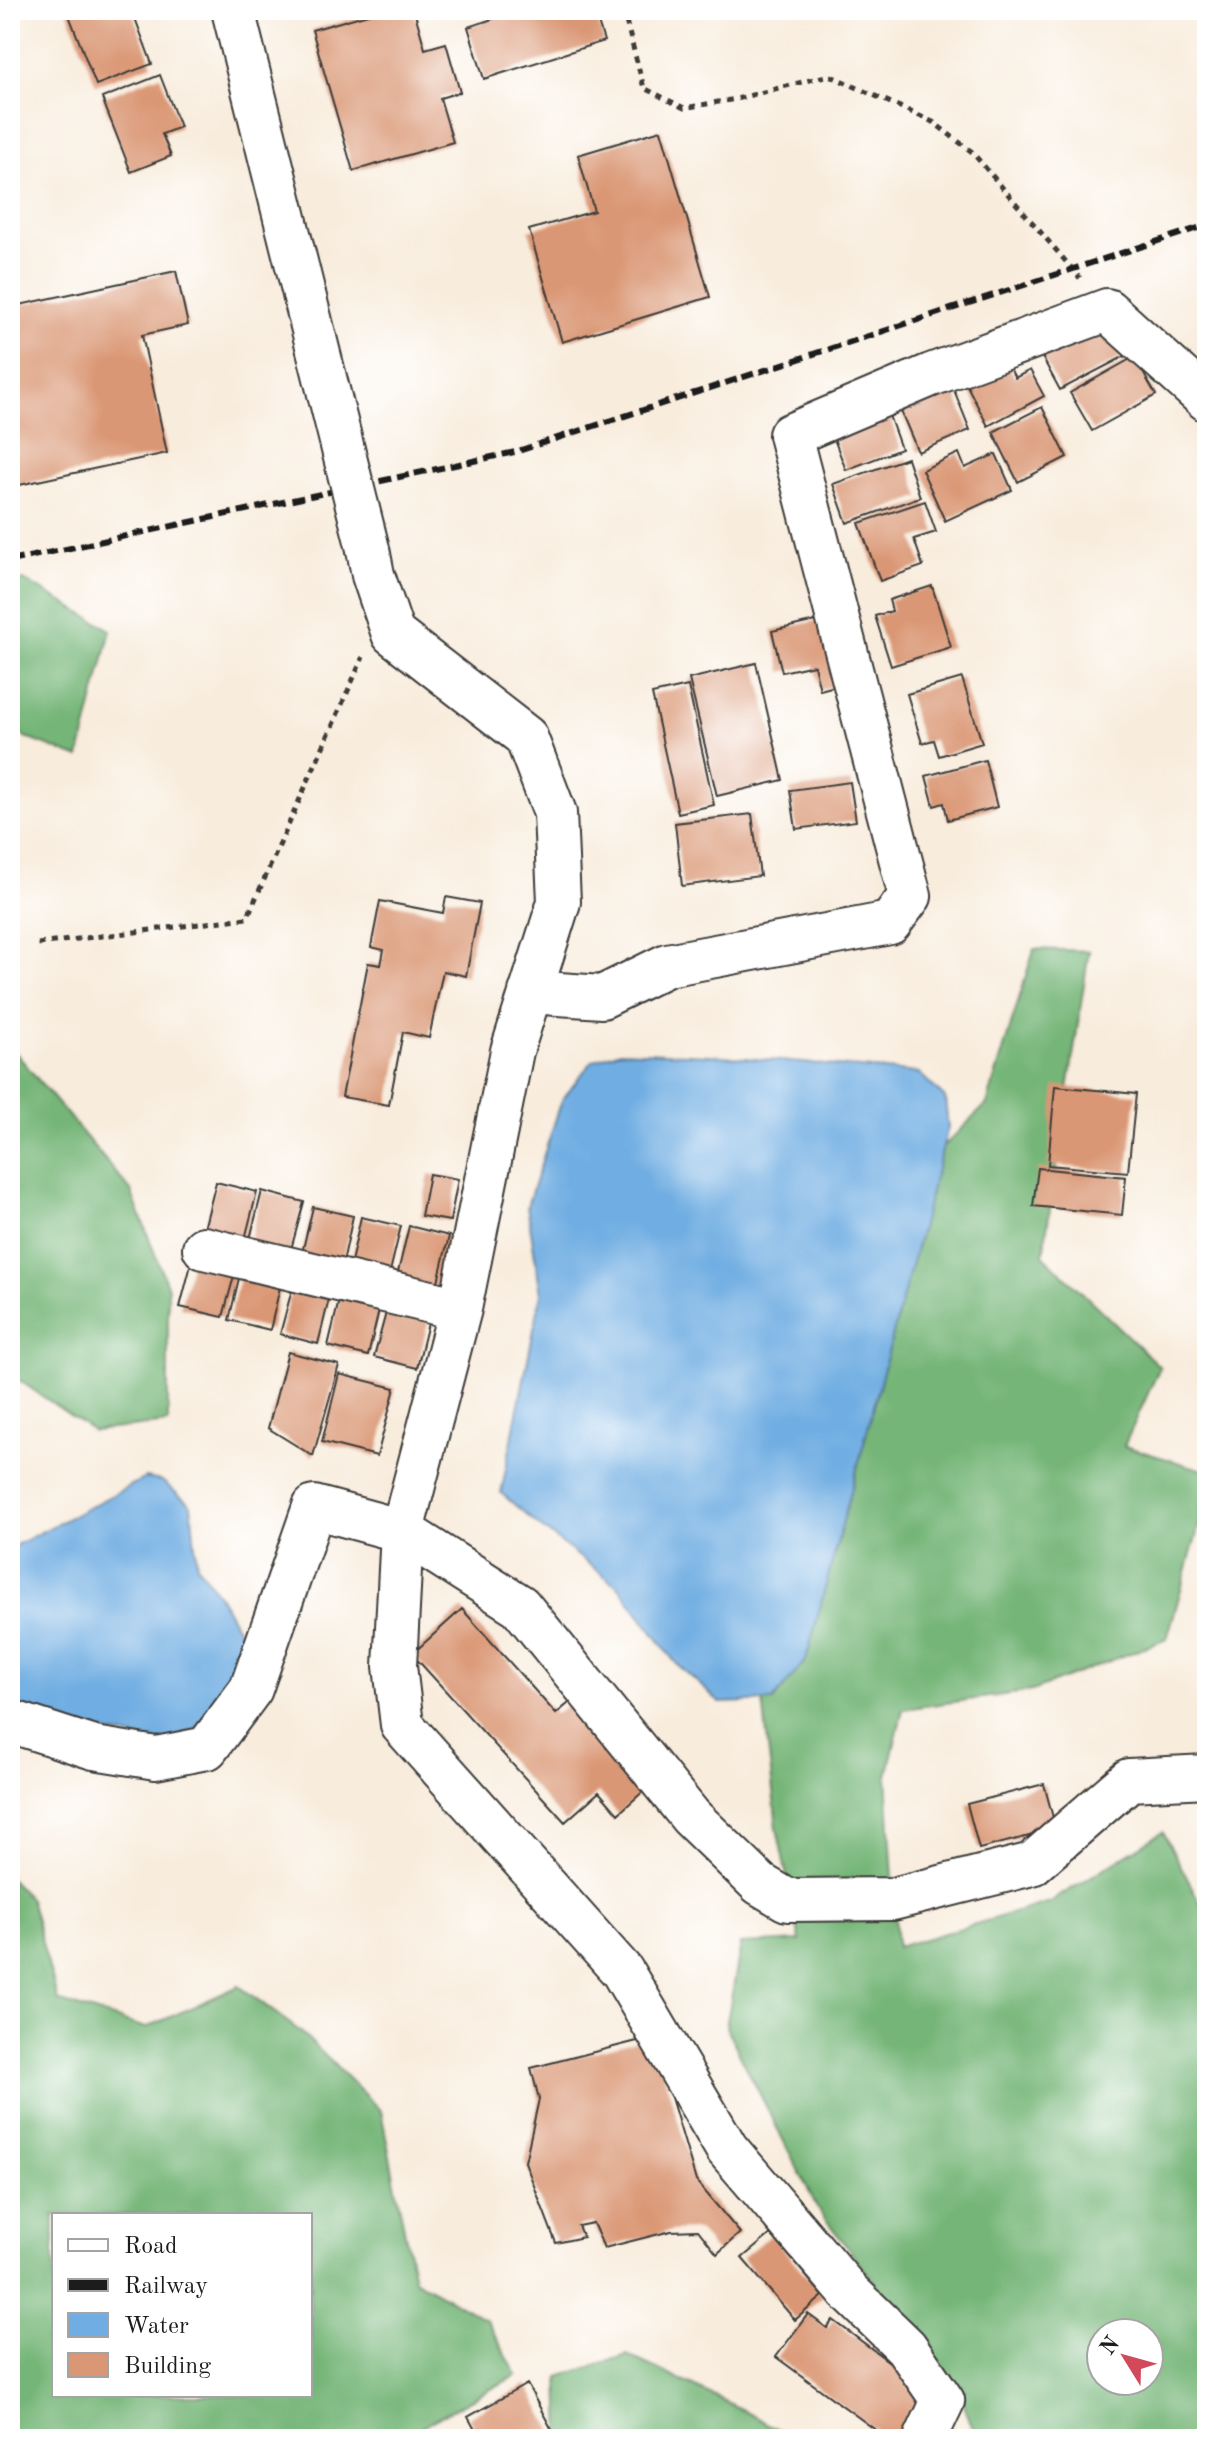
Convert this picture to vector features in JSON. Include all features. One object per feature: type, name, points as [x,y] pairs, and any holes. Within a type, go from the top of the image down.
[{"type":"street","points":[[233,10],[373,575],[393,634],[526,737],[555,813],[559,902],[512,1051],[460,1309],[402,1531],[395,1666],[402,1725],[622,1971],[727,2149],[849,2292],[906,2347],[943,2401],[925,2439]]},
{"type":"street","points":[[530,992],[602,997],[667,965],[890,923],[910,896],[790,435],[931,375],[1107,310],[1207,400]]},
{"type":"street","points":[[204,1248],[460,1309]]},
{"type":"street","points":[[10,1721],[94,1748],[156,1758],[207,1748],[251,1689],[314,1507],[402,1531],[520,1606],[691,1817],[760,1884],[787,1900],[893,1899],[1032,1864],[1129,1780],[1207,1776]]},
{"type":"path","points":[[623,10],[644,88],[684,108],[736,99],[829,75],[933,122],[971,151],[1107,310]]},
{"type":"path","points":[[38,944],[247,918],[384,608]]},
{"type":"green space","points":[[24,580],[111,630],[79,758],[25,737],[10,725],[10,582]]},
{"type":"green space","points":[[1034,949],[1089,951],[1043,1255],[1160,1367],[1124,1446],[1207,1471],[1207,1498],[1167,1639],[1032,1691],[903,1709],[887,1776],[897,1947],[1050,1902],[1163,1832],[1207,1916],[1207,2439],[977,2439],[957,2387],[819,2211],[726,2027],[741,1944],[800,1941],[777,1828],[759,1664],[914,1175],[987,1104]]},
{"type":"green space","points":[[10,1046],[131,1191],[168,1288],[168,1423],[93,1431],[10,1374]]},
{"type":"green space","points":[[10,1878],[30,1899],[58,2001],[146,2028],[239,1986],[301,2032],[381,2111],[414,2279],[487,2320],[517,2375],[422,2426],[428,2439],[10,2439]]},
{"type":"green space","points":[[627,2355],[731,2404],[796,2439],[561,2439],[559,2377]]},
{"type":"water","points":[[620,1051],[711,1055],[919,1073],[945,1098],[948,1128],[806,1660],[773,1701],[720,1703],[675,1662],[619,1587],[501,1493],[541,1294],[527,1206],[562,1100],[592,1061]]},
{"type":"water","points":[[145,1478],[162,1481],[191,1505],[197,1565],[221,1599],[246,1644],[230,1679],[200,1725],[170,1743],[10,1717],[10,1548]]},
{"type":"building","points":[[67,10],[132,10],[152,64],[96,85]]},
{"type":"building","points":[[382,10],[414,10],[425,49],[446,43],[460,92],[440,98],[453,142],[353,171],[312,30]]},
{"type":"building","points":[[521,10],[594,10],[604,41],[484,79],[468,27]]},
{"type":"building","points":[[160,75],[180,127],[162,134],[171,156],[131,172],[102,98]]},
{"type":"building","points":[[661,130],[710,297],[562,342],[529,230],[594,211],[578,155]]},
{"type":"building","points":[[176,271],[188,325],[142,335],[167,453],[10,487],[10,307]]},
{"type":"building","points":[[1107,317],[1129,354],[1060,390],[1036,346]]},
{"type":"building","points":[[1004,357],[1015,378],[1030,370],[1044,396],[988,426],[963,378]]},
{"type":"building","points":[[1134,357],[1156,395],[1092,431],[1070,393]]},
{"type":"building","points":[[950,380],[970,430],[918,452],[897,402]]},
{"type":"building","points":[[1042,407],[1067,457],[1018,482],[993,432]]},
{"type":"building","points":[[887,410],[901,449],[846,470],[831,431]]},
{"type":"building","points":[[959,453],[965,468],[996,454],[1012,490],[945,521],[922,470]]},
{"type":"building","points":[[907,458],[920,497],[847,523],[833,484]]},
{"type":"building","points":[[925,501],[936,532],[914,539],[923,566],[880,581],[859,523]]},
{"type":"building","points":[[932,586],[951,647],[891,666],[875,616],[892,611],[889,600]]},
{"type":"building","points":[[824,619],[839,685],[820,690],[814,665],[782,672],[772,631]]},
{"type":"building","points":[[756,663],[783,780],[717,796],[689,679]]},
{"type":"building","points":[[962,678],[982,743],[939,756],[934,740],[922,743],[907,694]]},
{"type":"building","points":[[688,686],[714,805],[678,813],[652,694]]},
{"type":"building","points":[[985,760],[997,807],[948,820],[944,803],[934,806],[926,776]]},
{"type":"building","points":[[850,782],[856,821],[796,829],[790,790]]},
{"type":"building","points":[[752,814],[760,876],[682,886],[675,823]]},
{"type":"building","points":[[446,897],[480,903],[466,976],[443,971],[429,1038],[403,1032],[389,1105],[342,1097],[368,963],[381,965],[384,950],[371,947],[380,901],[443,913]]},
{"type":"building","points":[[1055,1086],[1136,1094],[1128,1172],[1048,1165]]},
{"type":"building","points":[[1038,1168],[1126,1177],[1122,1215],[1033,1206]]},
{"type":"building","points":[[429,1174],[458,1179],[450,1221],[421,1216]]},
{"type":"building","points":[[216,1182],[257,1192],[244,1243],[203,1233]]},
{"type":"building","points":[[262,1191],[304,1202],[290,1253],[249,1243]]},
{"type":"building","points":[[313,1207],[353,1216],[342,1267],[301,1257]]},
{"type":"building","points":[[361,1217],[401,1226],[388,1280],[349,1271]]},
{"type":"building","points":[[409,1226],[449,1236],[436,1290],[396,1281]]},
{"type":"building","points":[[193,1257],[236,1268],[223,1317],[180,1307]]},
{"type":"building","points":[[240,1274],[281,1283],[270,1330],[229,1320]]},
{"type":"building","points":[[293,1286],[330,1295],[318,1344],[280,1334]]},
{"type":"building","points":[[340,1296],[380,1306],[368,1356],[328,1346]]},
{"type":"building","points":[[387,1309],[429,1319],[417,1368],[374,1357]]},
{"type":"building","points":[[288,1352],[339,1365],[313,1456],[268,1428]]},
{"type":"building","points":[[339,1374],[395,1388],[377,1456],[322,1442]]},
{"type":"building","points":[[462,1609],[556,1714],[576,1697],[647,1788],[618,1814],[599,1792],[565,1822],[412,1654]]},
{"type":"building","points":[[1044,1784],[1056,1829],[979,1849],[967,1804]]},
{"type":"building","points":[[653,2037],[696,2181],[740,2233],[717,2254],[698,2230],[671,2231],[604,2248],[593,2223],[578,2226],[583,2237],[556,2243],[525,2162],[539,2099],[531,2068]]},
{"type":"building","points":[[771,2234],[823,2296],[795,2320],[742,2258]]},
{"type":"building","points":[[808,2314],[827,2328],[833,2320],[935,2396],[904,2439],[888,2439],[776,2357]]},
{"type":"building","points":[[527,2384],[557,2439],[480,2439],[468,2417]]},
{"type":"railway","points":[[10,561],[515,452],[1207,225]]}]
